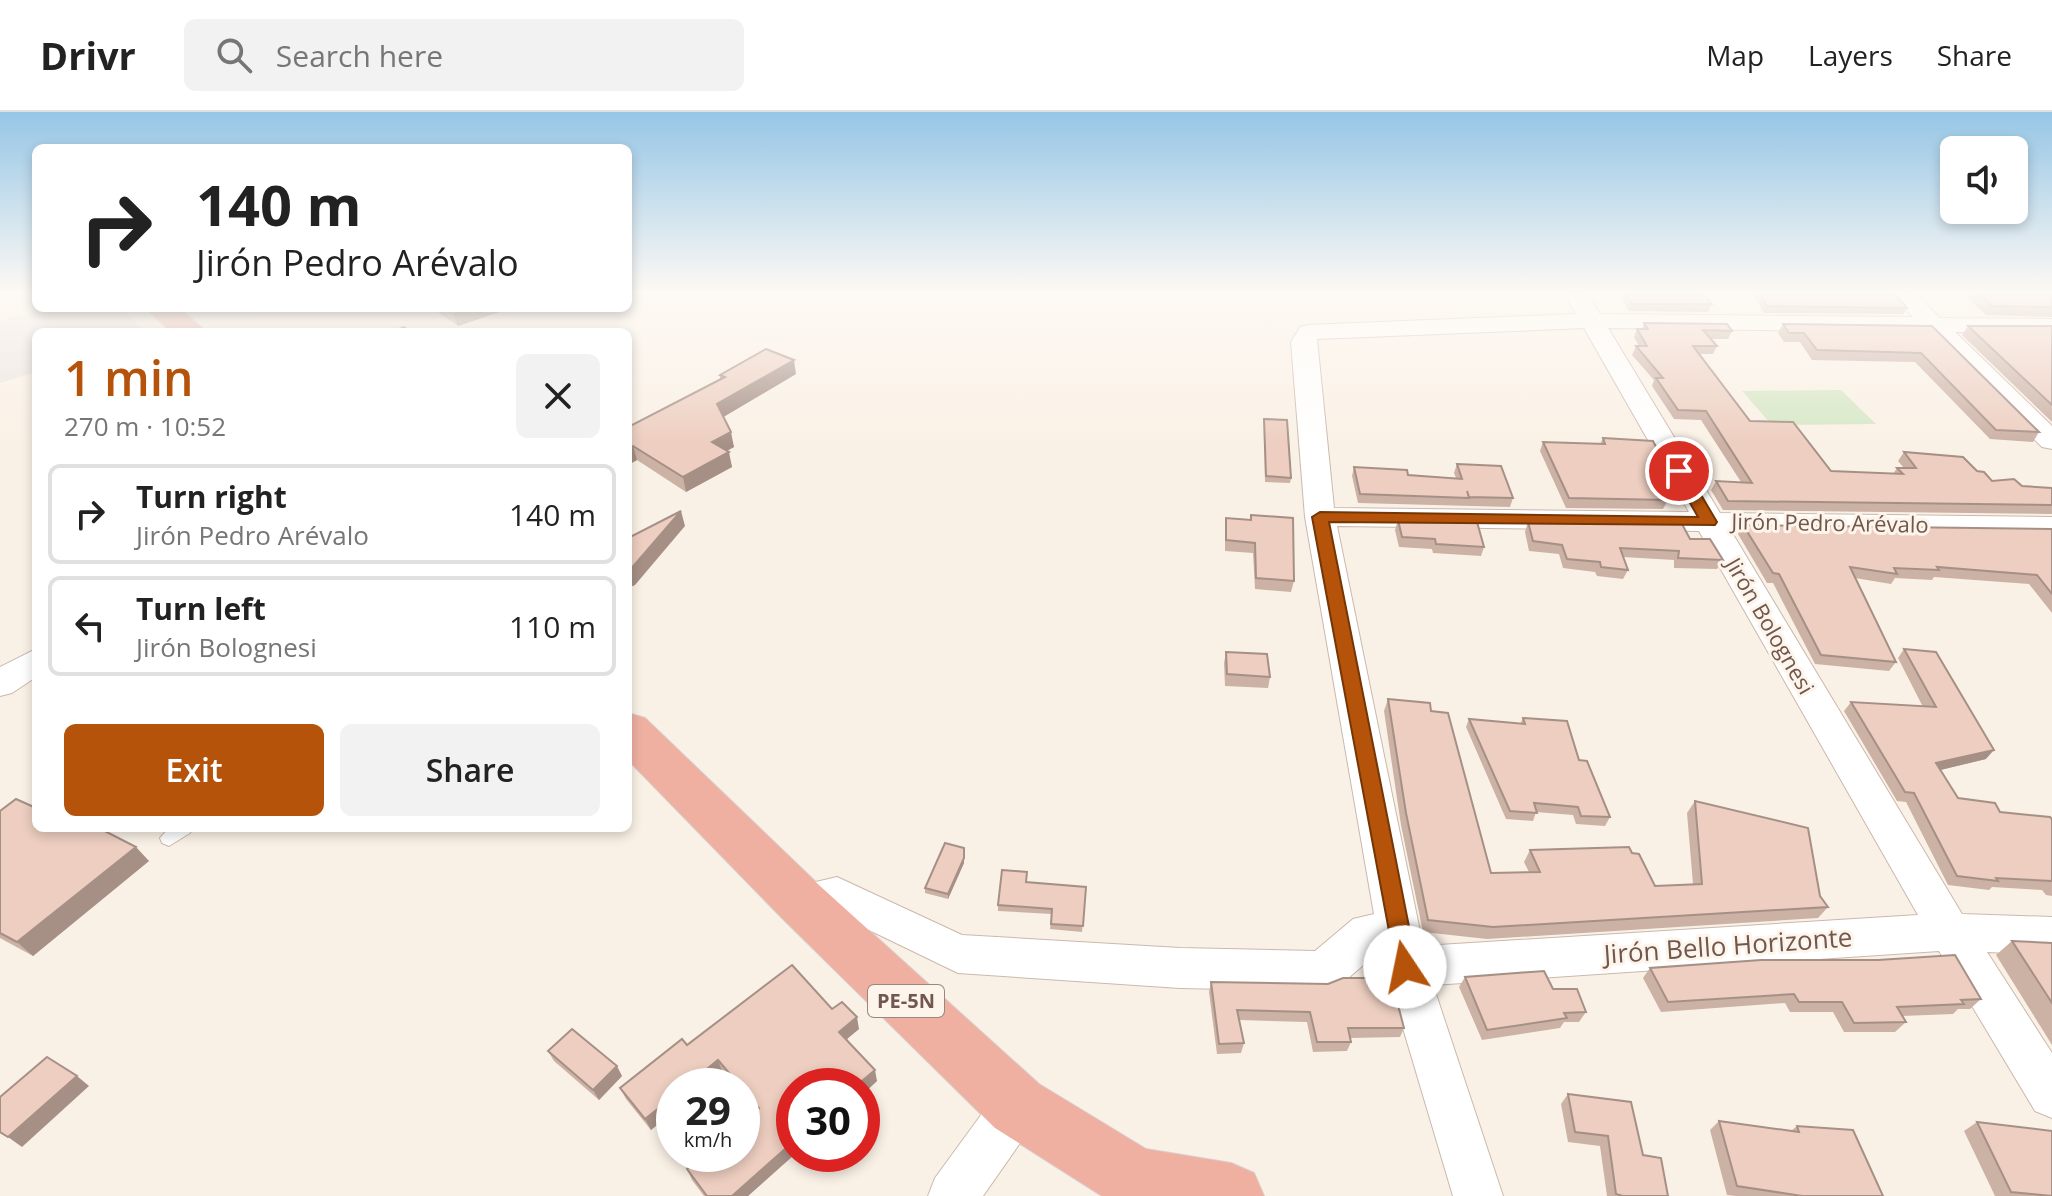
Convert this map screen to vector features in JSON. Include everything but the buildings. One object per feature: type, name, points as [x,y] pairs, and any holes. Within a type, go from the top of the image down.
[{"type":"highway","name":"PE-5N","points":[[632,734],[801,902],[1017,1106],[1146,1188],[1231,1196]]},
{"type":"street","points":[[1303,345],[1320,517],[1402,950],[1478,1196]]},
{"type":"street","name":"Jirón Bolognesi","points":[[1604,345],[1950,932],[2052,1095]]},
{"type":"street","points":[[1953,345],[2052,441]]},
{"type":"street","name":"Jirón Pedro Arévalo","points":[[1320,517],[2052,526]]},
{"type":"street","points":[[0,684],[32,664]]},
{"type":"street","name":"Jirón Bello Horizonte","points":[[801,902],[837,895],[958,954],[1180,968],[1324,971],[1368,932],[1402,950],[1950,932],[2052,936]]},
{"type":"street","points":[[953,1196],[1017,1106]]},
{"type":"shaded area","points":[[0,345],[32,345],[32,373],[0,383]]},
{"type":"green space","points":[[1841,390],[1876,424],[1772,425],[1742,391]]},
{"type":"route","points":[[1405,967],[1320,517],[1709,522],[1679,471]]}]
